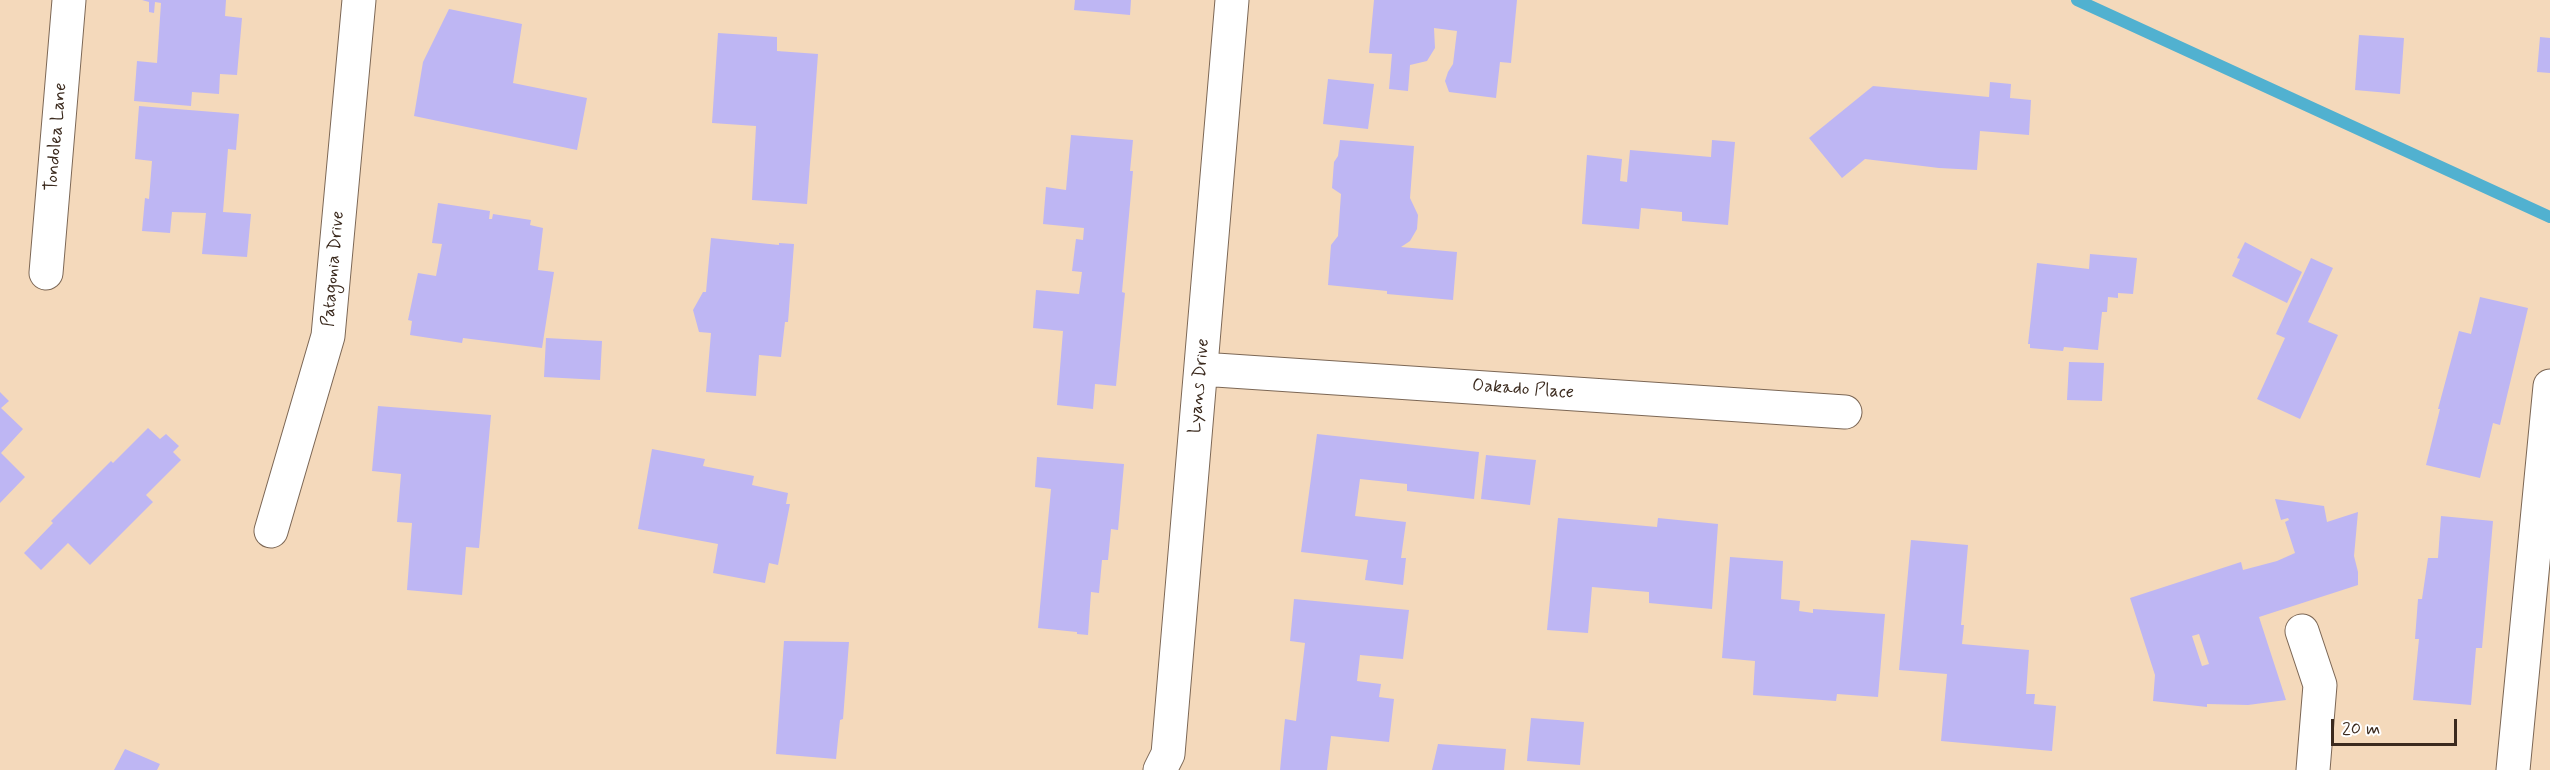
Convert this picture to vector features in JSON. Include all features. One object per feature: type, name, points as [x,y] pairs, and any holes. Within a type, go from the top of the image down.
[{"type":"street","name":"Tondolea Lane","points":[[46,273],[69,0]]},
{"type":"street","name":"Patagonia Drive","points":[[271,531],[328,336],[359,0]]},
{"type":"street","name":"Lyans Drive","points":[[1160,770],[1168,754],[1232,0]]},
{"type":"street","name":"Oakado Place","points":[[1201,369],[1845,412]]},
{"type":"street","points":[[2513,770],[2550,386]]},
{"type":"street","points":[[2302,631],[2320,685],[2313,770]]},
{"type":"building","points":[[142,0],[226,0],[225,16],[242,18],[237,75],[220,74],[219,94],[192,92],[191,106],[134,101],[137,61],[157,63],[161,3],[155,2],[154,13],[149,12],[149,2]]},
{"type":"building","points":[[1075,0],[1131,0],[1130,15],[1074,10]]},
{"type":"building","points":[[1374,0],[1517,0],[1511,63],[1500,62],[1496,98],[1449,92],[1445,81],[1453,64],[1457,31],[1434,28],[1435,48],[1427,61],[1410,65],[1408,91],[1389,89],[1392,54],[1369,53]]},
{"type":"building","points":[[449,9],[522,24],[513,83],[587,98],[577,150],[414,116],[423,62]]},
{"type":"building","points":[[718,33],[777,37],[777,51],[818,54],[807,204],[752,200],[756,126],[712,123]]},
{"type":"building","points":[[2359,35],[2404,38],[2400,94],[2355,90]]},
{"type":"building","points":[[2540,37],[2550,38],[2550,73],[2537,72]]},
{"type":"building","points":[[1328,79],[1374,84],[1368,129],[1323,124]]},
{"type":"building","points":[[1990,82],[2011,84],[2010,98],[2031,100],[2029,135],[1980,131],[1977,170],[1865,159],[1842,178],[1809,138],[1873,86],[1989,97]]},
{"type":"building","points":[[139,106],[239,114],[236,150],[228,149],[223,212],[251,214],[247,257],[202,254],[206,213],[172,212],[170,233],[142,231],[145,198],[149,199],[152,161],[135,159]]},
{"type":"building","points":[[1071,135],[1133,140],[1130,171],[1133,171],[1122,292],[1125,293],[1116,386],[1095,384],[1093,409],[1057,405],[1063,331],[1033,328],[1036,290],[1079,294],[1082,272],[1072,271],[1076,239],[1083,240],[1084,228],[1043,224],[1046,187],[1066,190]]},
{"type":"building","points":[[1340,140],[1414,146],[1410,198],[1418,215],[1417,229],[1410,241],[1401,247],[1457,252],[1453,300],[1387,294],[1387,291],[1328,285],[1331,245],[1338,236],[1341,194],[1332,188],[1334,162],[1338,156]]},
{"type":"building","points":[[1712,140],[1735,142],[1728,225],[1682,221],[1682,212],[1641,208],[1639,229],[1582,224],[1587,155],[1622,159],[1620,181],[1627,182],[1630,150],[1711,157]]},
{"type":"building","points":[[438,203],[490,211],[489,219],[492,219],[493,214],[531,220],[530,225],[543,228],[538,270],[554,272],[542,348],[463,338],[462,343],[410,335],[412,321],[408,320],[418,273],[436,276],[442,244],[432,243]]},
{"type":"building","points":[[711,238],[779,245],[779,243],[794,244],[788,322],[785,322],[781,357],[759,355],[756,396],[706,392],[711,333],[699,332],[693,310],[703,292],[706,292]]},
{"type":"building","points":[[2245,242],[2302,272],[2287,303],[2232,276]]},
{"type":"building","points":[[2090,254],[2137,258],[2133,294],[2118,293],[2118,298],[2108,297],[2107,312],[2102,312],[2098,350],[2064,347],[2063,351],[2030,348],[2028,344],[2037,263],[2089,269]]},
{"type":"building","points":[[2311,258],[2333,268],[2308,322],[2338,335],[2300,419],[2257,399],[2285,338],[2276,334]]},
{"type":"building","points":[[2480,297],[2528,308],[2500,425],[2493,423],[2480,478],[2426,465],[2459,331],[2471,334]]},
{"type":"building","points":[[546,338],[602,341],[600,380],[544,377]]},
{"type":"building","points":[[2069,362],[2104,363],[2102,401],[2067,400]]},
{"type":"building","points":[[0,392],[9,401],[1,408],[23,429],[1,453],[25,477],[0,503]]},
{"type":"building","points":[[378,406],[491,415],[479,548],[466,547],[462,595],[407,590],[412,523],[397,522],[401,474],[372,471]]},
{"type":"building","points":[[148,428],[160,439],[166,434],[179,446],[173,452],[181,460],[146,495],[153,502],[90,565],[68,543],[41,570],[24,553],[53,523],[51,521]]},
{"type":"building","points":[[1317,434],[1479,452],[1474,499],[1407,491],[1407,484],[1360,479],[1355,516],[1406,522],[1401,558],[1406,558],[1403,585],[1365,580],[1368,560],[1301,552]]},
{"type":"building","points":[[652,449],[705,459],[703,466],[754,476],[752,485],[788,493],[786,504],[790,504],[778,565],[769,563],[765,583],[713,573],[718,544],[638,529]]},
{"type":"building","points":[[1486,455],[1536,460],[1530,505],[1481,499]]},
{"type":"building","points":[[1037,457],[1124,464],[1118,530],[1111,529],[1108,560],[1102,560],[1099,593],[1091,592],[1088,635],[1038,628],[1051,489],[1035,487]]},
{"type":"building","points":[[2275,499],[2324,506],[2327,522],[2358,512],[2354,556],[2358,585],[2259,617],[2286,700],[2248,705],[2207,704],[2207,707],[2153,701],[2155,675],[2130,598],[2241,562],[2243,570],[2277,561],[2295,553],[2285,522],[2289,520],[2288,518],[2281,520]],"holes":[[[2199,634],[2209,664],[2202,666],[2192,636]]]},
{"type":"building","points":[[2441,516],[2493,521],[2482,648],[2476,648],[2471,705],[2413,700],[2419,639],[2415,639],[2418,599],[2422,599],[2428,558],[2438,558]]},
{"type":"building","points":[[1558,518],[1657,527],[1658,518],[1718,524],[1712,609],[1649,603],[1649,592],[1592,587],[1588,633],[1547,630]]},
{"type":"building","points":[[1911,540],[1968,545],[1961,625],[1964,625],[1962,644],[2029,650],[2026,694],[2035,694],[2034,704],[2056,706],[2052,751],[1941,741],[1947,674],[1899,670]]},
{"type":"building","points":[[1730,557],[1783,561],[1781,599],[1800,601],[1799,611],[1813,613],[1813,609],[1885,614],[1878,697],[1837,694],[1836,701],[1753,695],[1755,661],[1722,658]]},
{"type":"building","points":[[1294,599],[1409,610],[1403,659],[1360,655],[1357,681],[1381,684],[1379,697],[1394,699],[1389,742],[1331,736],[1327,770],[1280,770],[1285,719],[1296,721],[1305,643],[1290,641]]},
{"type":"building","points":[[784,641],[849,642],[843,719],[840,720],[836,759],[776,754]]},
{"type":"building","points":[[1531,718],[1584,722],[1580,765],[1527,761]]},
{"type":"building","points":[[1438,744],[1506,749],[1504,770],[1432,770]]},
{"type":"building","points":[[125,749],[160,764],[157,770],[114,770]]},
{"type":"waterway","points":[[2077,0],[2550,217]]}]
